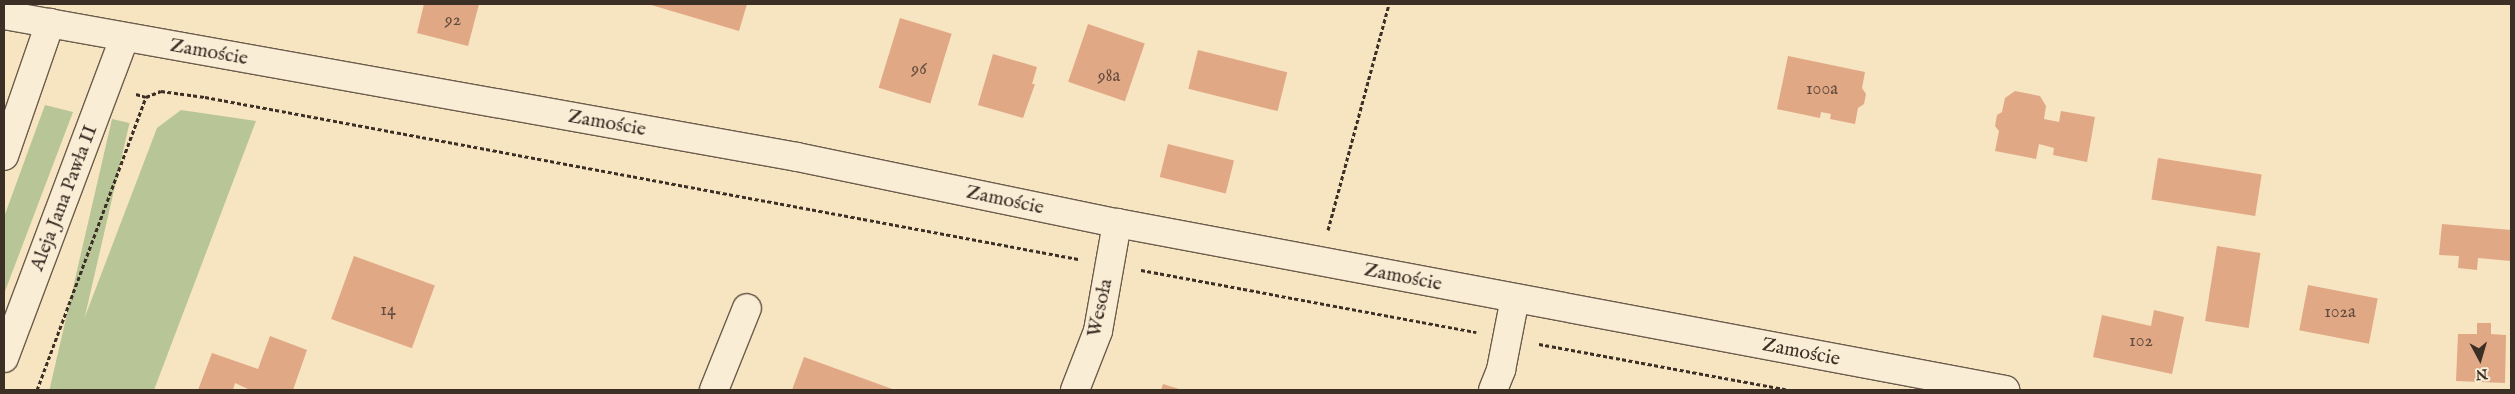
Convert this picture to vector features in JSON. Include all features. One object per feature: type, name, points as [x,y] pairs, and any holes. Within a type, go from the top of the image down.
[{"type":"street","name":"Zamoście","points":[[4,15],[797,157],[1117,223],[2005,390]]},
{"type":"street","points":[[4,156],[50,23]]},
{"type":"street","name":"Aleja Jana Pawła II","points":[[4,358],[124,38]]},
{"type":"street","name":"Wesoła","points":[[1075,390],[1098,331],[1117,223]]},
{"type":"street","points":[[1493,390],[1501,370],[1515,298]]},
{"type":"street","points":[[714,390],[747,308]]},
{"type":"path","points":[[1320,261],[1390,4]]},
{"type":"path","points":[[37,390],[146,96],[162,91],[205,97],[1085,260]]},
{"type":"path","points":[[1134,269],[1486,334]]},
{"type":"path","points":[[1535,343],[1789,390]]},
{"type":"green space","points":[[45,105],[73,112],[4,294],[4,217]]},
{"type":"green space","points":[[181,110],[256,121],[154,390],[57,390],[157,128]]},
{"type":"green space","points":[[112,119],[130,123],[68,390],[49,390]]},
{"type":"building","points":[[424,4],[479,4],[468,46],[417,33]]},
{"type":"building","points":[[648,4],[747,4],[739,31]]},
{"type":"building","points":[[900,18],[952,34],[930,104],[879,88]]},
{"type":"building","points":[[1088,24],[1145,44],[1125,101],[1068,82]]},
{"type":"building","points":[[1198,50],[1287,72],[1278,111],[1188,89]]},
{"type":"building","points":[[993,54],[1037,67],[1032,84],[1035,84],[1023,118],[978,105]]},
{"type":"building","points":[[1788,56],[1865,72],[1862,88],[1866,94],[1864,104],[1858,108],[1855,124],[1830,119],[1831,114],[1821,112],[1820,118],[1777,109]]},
{"type":"building","points":[[2015,91],[2040,96],[2046,106],[2044,119],[2059,122],[2061,111],[2095,117],[2087,162],[2053,155],[2054,148],[2039,144],[2036,159],[1995,151],[1999,131],[1995,126],[1997,115],[2002,112],[2005,98]]},
{"type":"building","points":[[1168,144],[1234,160],[1226,193],[1160,177]]},
{"type":"building","points":[[2158,158],[2262,174],[2255,216],[2151,199]]},
{"type":"building","points":[[2442,224],[2511,230],[2511,261],[2478,258],[2477,270],[2458,268],[2459,256],[2439,255]]},
{"type":"building","points":[[2217,246],[2260,253],[2249,328],[2205,321]]},
{"type":"building","points":[[354,256],[435,285],[412,348],[331,319]]},
{"type":"building","points":[[2308,285],[2378,299],[2369,344],[2299,330]]},
{"type":"building","points":[[2154,310],[2184,317],[2172,374],[2093,357],[2102,315],[2151,326]]},
{"type":"building","points":[[2477,323],[2491,323],[2491,334],[2506,335],[2505,383],[2456,381],[2458,334],[2477,334]]},
{"type":"building","points":[[270,336],[307,350],[293,390],[250,390],[235,383],[233,390],[198,390],[212,353],[258,369]]},
{"type":"building","points":[[804,357],[895,390],[792,390]]},
{"type":"building","points":[[1163,384],[1182,390],[1161,390]]}]
